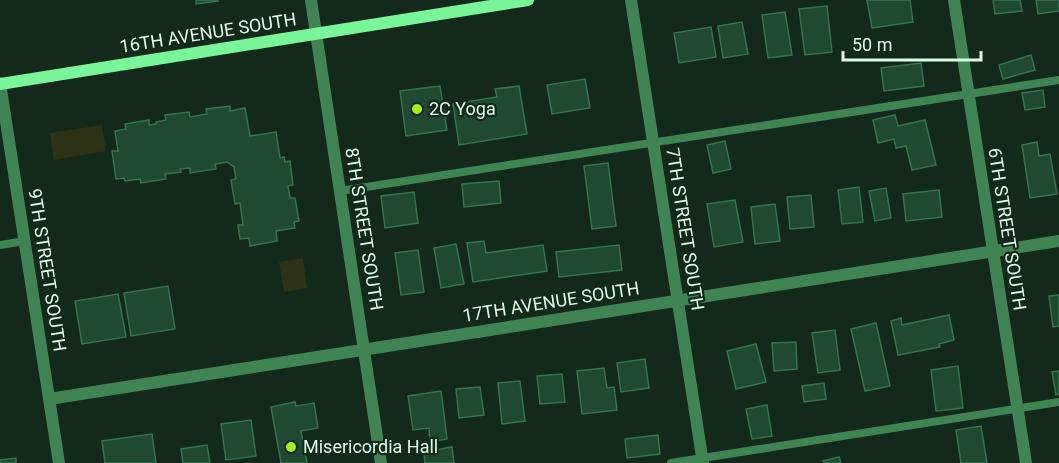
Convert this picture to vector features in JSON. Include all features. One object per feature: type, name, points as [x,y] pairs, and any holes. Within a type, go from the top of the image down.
[{"type":"street","name":"8TH STREET SOUTH","points":[[311,0],[381,463]]},
{"type":"street","name":"16TH AVENUE SOUTH","points":[[0,84],[528,0]]},
{"type":"street","name":"7TH STREET SOUTH","points":[[631,0],[703,460]]},
{"type":"street","name":"6TH STREET SOUTH","points":[[954,0],[1026,463]]},
{"type":"street","name":"9TH STREET SOUTH","points":[[0,84],[58,463]]},
{"type":"street","name":"17TH AVENUE SOUTH","points":[[49,399],[1059,242]]},
{"type":"lane","points":[[340,191],[1059,80]]},
{"type":"lane","points":[[0,245],[25,241]]},
{"type":"lane","points":[[671,463],[703,460],[1059,402]]},
{"type":"green space","points":[[102,125],[106,151],[54,160],[50,133]]},
{"type":"green space","points":[[303,258],[307,288],[284,292],[279,262]]},
{"type":"building","points":[[196,0],[218,0],[218,1],[196,4]]},
{"type":"building","points":[[867,0],[910,0],[913,22],[872,28]]},
{"type":"building","points":[[993,0],[1020,0],[1022,11],[995,14]]},
{"type":"building","points":[[1036,0],[1059,0],[1059,11],[1038,14]]},
{"type":"building","points":[[827,6],[832,52],[805,55],[799,9]]},
{"type":"building","points":[[785,12],[792,55],[768,58],[762,15]]},
{"type":"building","points":[[742,22],[748,54],[723,58],[718,26]]},
{"type":"building","points":[[711,27],[716,57],[679,63],[674,33]]},
{"type":"building","points":[[1031,55],[1035,70],[1003,79],[999,65]]},
{"type":"building","points":[[921,63],[924,86],[884,91],[881,68]]},
{"type":"building","points":[[585,79],[590,108],[552,114],[547,85]]},
{"type":"building","points":[[440,86],[447,130],[406,136],[400,91]]},
{"type":"building","points":[[519,86],[527,134],[459,145],[453,104],[497,97],[495,89]]},
{"type":"building","points":[[1043,90],[1045,107],[1025,110],[1022,93]]},
{"type":"building","points":[[230,106],[230,111],[245,108],[250,136],[276,132],[280,158],[284,157],[285,162],[290,161],[293,185],[288,186],[290,198],[295,198],[299,221],[294,222],[295,228],[276,231],[277,241],[250,246],[249,238],[240,239],[238,225],[243,225],[240,203],[235,204],[231,180],[236,179],[234,167],[227,162],[215,164],[216,169],[190,173],[190,168],[180,169],[181,172],[165,174],[166,179],[141,183],[140,179],[125,181],[124,178],[116,179],[112,151],[118,151],[115,131],[126,129],[125,124],[149,120],[149,125],[156,124],[156,122],[166,120],[165,115],[189,112],[190,117],[207,114],[206,109]]},
{"type":"building","points":[[895,115],[898,126],[925,120],[936,165],[912,170],[906,146],[896,148],[894,139],[878,143],[873,120]]},
{"type":"building","points":[[725,141],[731,169],[713,173],[707,145]]},
{"type":"building","points":[[1037,142],[1039,156],[1050,154],[1057,194],[1030,198],[1022,145]]},
{"type":"building","points":[[608,163],[616,226],[592,229],[584,166]]},
{"type":"building","points":[[499,181],[501,203],[464,207],[462,184]]},
{"type":"building","points":[[859,187],[863,222],[842,224],[838,190]]},
{"type":"building","points":[[886,188],[891,218],[875,221],[869,191]]},
{"type":"building","points":[[939,190],[942,217],[906,221],[903,194]]},
{"type":"building","points":[[414,192],[418,223],[385,228],[381,196]]},
{"type":"building","points":[[811,195],[814,227],[790,229],[787,197]]},
{"type":"building","points":[[735,200],[743,242],[714,247],[707,204]]},
{"type":"building","points":[[775,204],[780,241],[755,244],[751,207]]},
{"type":"building","points":[[484,241],[486,253],[543,245],[547,271],[473,282],[467,243]]},
{"type":"building","points":[[456,244],[464,284],[441,288],[434,248]]},
{"type":"building","points":[[619,245],[622,270],[559,277],[556,252]]},
{"type":"building","points":[[418,250],[424,292],[401,295],[395,253]]},
{"type":"building","points":[[168,286],[175,329],[131,336],[124,293]]},
{"type":"building","points":[[118,294],[126,337],[82,344],[75,301]]},
{"type":"building","points":[[1059,295],[1059,326],[1053,327],[1049,296]]},
{"type":"building","points":[[949,315],[954,340],[939,344],[940,347],[898,355],[891,321],[901,318],[902,325]]},
{"type":"building","points":[[876,323],[890,386],[865,391],[851,329]]},
{"type":"building","points":[[835,330],[840,370],[818,373],[812,333]]},
{"type":"building","points":[[796,342],[797,369],[774,371],[772,343]]},
{"type":"building","points":[[756,344],[766,382],[736,389],[727,351]]},
{"type":"building","points":[[645,359],[649,388],[621,392],[617,363]]},
{"type":"building","points":[[958,366],[963,408],[936,411],[931,370]]},
{"type":"building","points":[[604,368],[607,388],[614,387],[617,410],[582,414],[577,371]]},
{"type":"building","points":[[1059,371],[1059,394],[1056,395],[1052,372]]},
{"type":"building","points":[[562,374],[565,402],[540,404],[537,376]]},
{"type":"building","points":[[520,381],[525,421],[502,424],[498,383]]},
{"type":"building","points":[[824,383],[826,399],[804,402],[802,386]]},
{"type":"building","points":[[480,387],[484,415],[459,418],[456,389]]},
{"type":"building","points":[[441,391],[447,439],[430,442],[429,428],[413,430],[408,396]]},
{"type":"building","name":"Misericordia Hall","points":[[295,402],[296,406],[314,403],[318,428],[301,431],[307,463],[281,463],[271,407]]},
{"type":"building","points":[[767,405],[772,436],[752,439],[746,409]]},
{"type":"building","points":[[251,420],[256,456],[226,460],[221,424]]},
{"type":"building","points":[[981,426],[987,463],[961,463],[956,430]]},
{"type":"building","points":[[152,434],[156,463],[105,463],[102,441]]},
{"type":"building","points":[[658,435],[660,454],[627,458],[625,439]]},
{"type":"building","points":[[207,445],[210,463],[183,463],[181,449]]},
{"type":"building","points":[[452,447],[454,463],[425,463],[424,452]]},
{"type":"building","points":[[839,457],[841,463],[824,463],[823,461]]},
{"type":"building","points":[[16,458],[16,463],[0,463],[0,460]]},
{"type":"place","name":"2C Yoga","points":[[417,109]]},
{"type":"place","name":"Misericordia Hall","points":[[291,447]]}]
